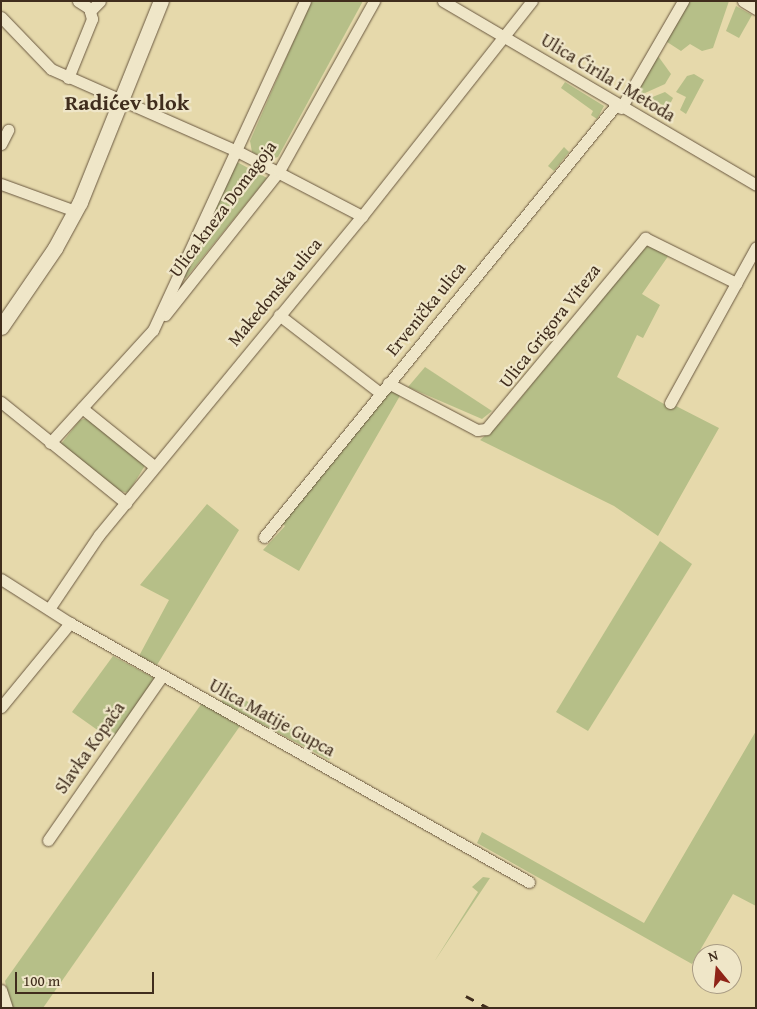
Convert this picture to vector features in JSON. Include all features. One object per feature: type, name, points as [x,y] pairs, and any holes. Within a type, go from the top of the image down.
[{"type":"main road","points":[[1,327],[75,211],[123,102],[161,1]]},
{"type":"street","points":[[68,78],[92,18],[90,10],[78,1]]},
{"type":"street","points":[[90,10],[100,1]]},
{"type":"street","name":"Ulica kneza Domagoja","points":[[153,330],[305,1]]},
{"type":"street","name":"Ulica kneza Domagoja","points":[[50,443],[153,330],[279,171],[374,1]]},
{"type":"street","name":"Ulica Ćirila i Metoda","points":[[443,1],[756,185]]},
{"type":"street","name":"Makedonska ulica","points":[[49,609],[74,567],[154,466],[362,216],[532,1]]},
{"type":"street","name":"Ervenička ulica","points":[[264,537],[380,392],[619,106],[683,1]]},
{"type":"street","points":[[743,1],[756,9]]},
{"type":"street","points":[[1,17],[41,62],[68,78],[237,151],[279,171],[362,216]]},
{"type":"street","points":[[1,144],[8,130]]},
{"type":"street","points":[[1,184],[75,211]]},
{"type":"street","name":"Ulica Grigora Viteza","points":[[388,383],[477,430],[486,429],[645,238],[736,283]]},
{"type":"street","points":[[670,403],[756,246]]},
{"type":"street","points":[[279,315],[380,392]]},
{"type":"street","points":[[1,402],[126,503]]},
{"type":"street","points":[[82,408],[154,466]]},
{"type":"street","name":"Ulica Matije Gupca","points":[[1,579],[70,624],[529,882]]},
{"type":"street","points":[[1,707],[70,624]]},
{"type":"street","name":"Slavka Kopača","points":[[48,840],[162,676]]},
{"type":"street","points":[[1,990],[7,1008]]},
{"type":"green space","points":[[311,1],[363,1],[278,157],[268,160],[252,152],[250,141]]},
{"type":"green space","points":[[687,1],[729,1],[713,48],[702,51],[690,44],[681,51],[664,40]]},
{"type":"green space","points":[[736,6],[752,15],[739,38],[726,31]]},
{"type":"green space","points":[[658,56],[671,74],[665,84],[634,98]]},
{"type":"green space","points":[[694,74],[704,80],[686,114],[680,110],[686,97],[676,92],[687,76]]},
{"type":"green space","points":[[565,82],[604,106],[597,119],[591,115],[593,111],[561,88]]},
{"type":"green space","points":[[665,92],[673,98],[668,108],[650,98]]},
{"type":"green space","points":[[564,147],[569,152],[554,171],[548,166]]},
{"type":"green space","points":[[237,162],[267,178],[186,278],[183,276]]},
{"type":"green space","points":[[646,242],[671,252],[642,294],[660,305],[643,338],[637,335],[617,377],[671,408],[674,405],[719,428],[658,536],[614,506],[480,440],[503,420]]},
{"type":"green space","points":[[425,367],[492,411],[482,419],[408,387]]},
{"type":"green space","points":[[388,389],[401,394],[299,571],[263,550],[285,526],[280,521]]},
{"type":"green space","points":[[87,418],[146,464],[128,493],[120,491],[61,444],[80,420]]},
{"type":"green space","points":[[207,504],[239,530],[157,665],[139,656],[169,600],[140,585]]},
{"type":"green space","points":[[660,541],[692,564],[588,731],[556,712]]},
{"type":"green space","points":[[113,656],[156,679],[113,741],[72,712]]},
{"type":"green space","points":[[228,690],[334,753],[329,760],[221,702]]},
{"type":"green space","points":[[202,703],[240,726],[43,1008],[11,1008],[5,981]]},
{"type":"green space","points":[[756,731],[756,906],[733,894],[704,944],[692,944],[692,964],[477,843],[482,832],[644,923]]},
{"type":"green space","points":[[483,877],[490,878],[434,962],[478,892],[472,887]]},
{"type":"railway","points":[[466,996],[489,1008]]},
{"type":"district","name":"Radićev blok","points":[[127,103]]}]
